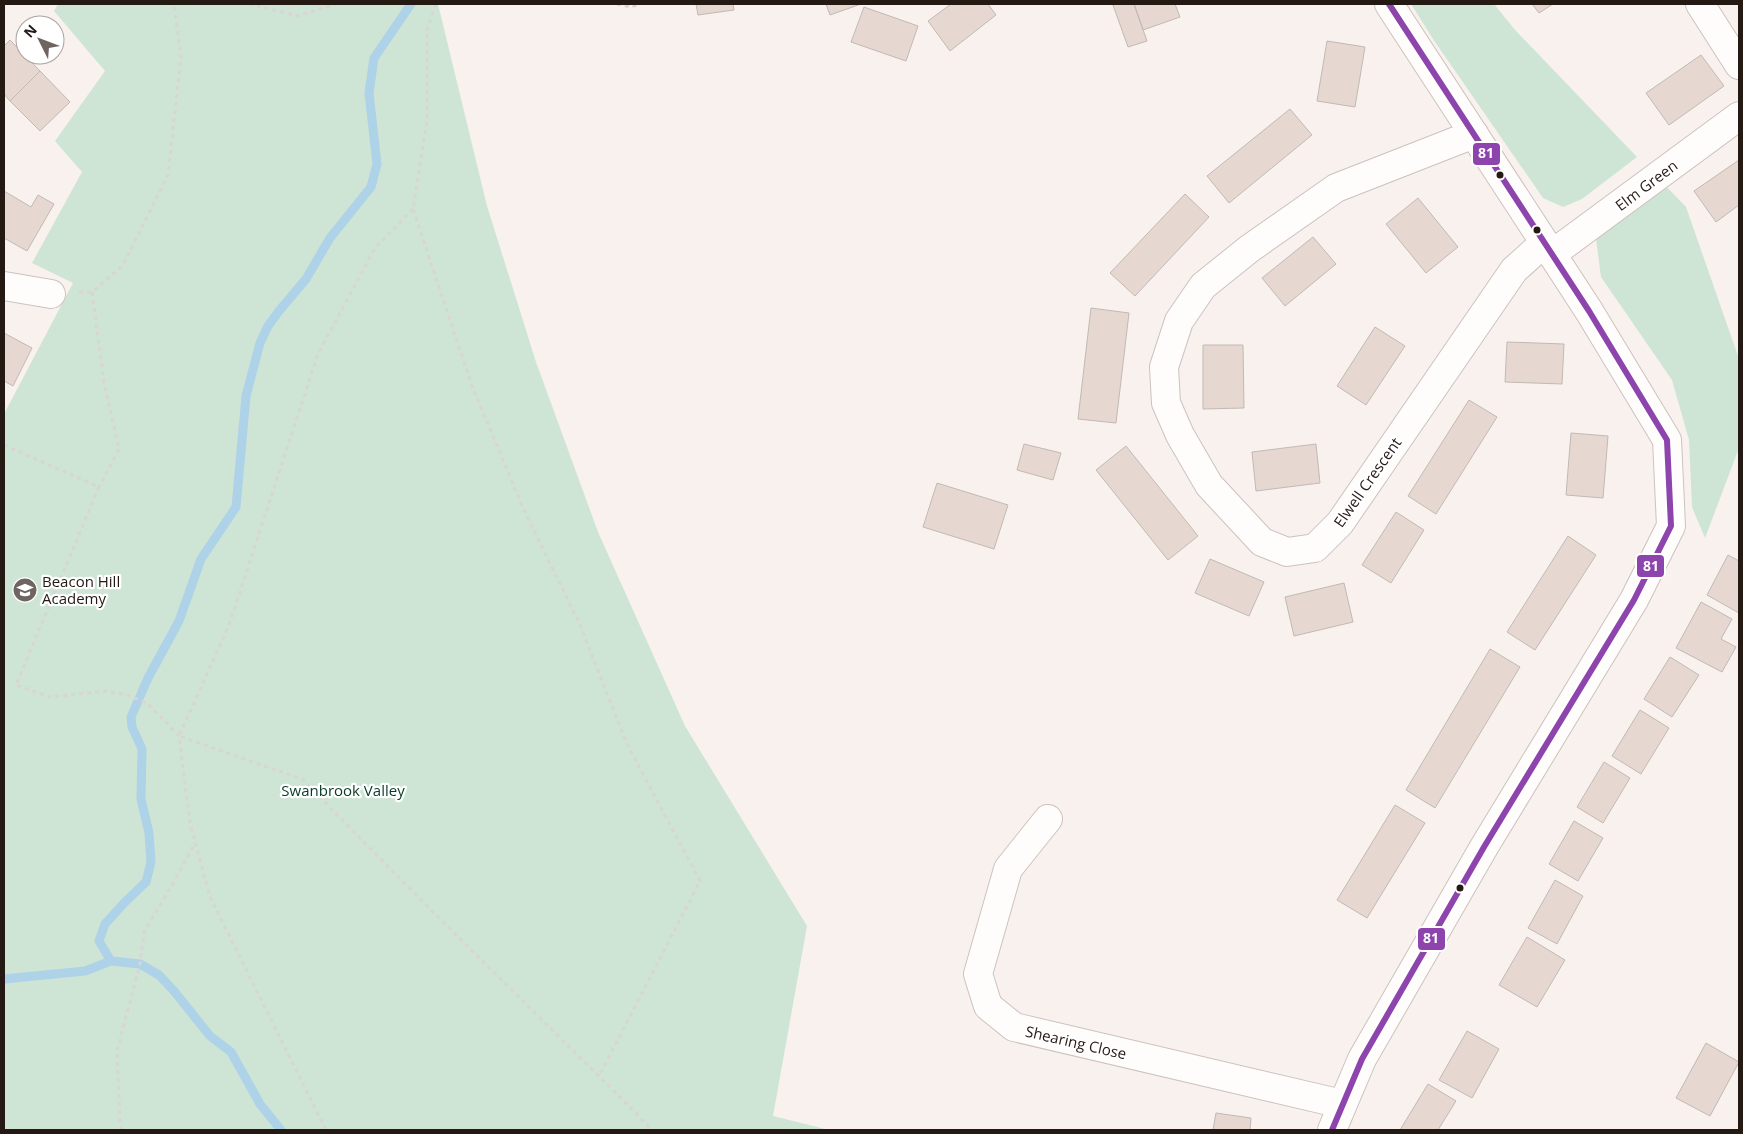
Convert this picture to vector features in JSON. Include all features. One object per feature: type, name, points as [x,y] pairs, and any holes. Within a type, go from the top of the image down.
[{"type":"street","points":[[1332,1130],[1362,1059],[1489,838],[1634,600],[1671,526],[1667,440],[1588,311],[1389,4]]},
{"type":"street","points":[[1700,4],[1739,65]]},
{"type":"street","name":"Elm Green","points":[[1548,249],[1739,116]]},
{"type":"street","name":"Elwell Crescent","points":[[1474,134],[1336,188],[1249,249],[1203,286],[1179,321],[1164,367],[1166,403],[1180,435],[1209,485],[1262,542],[1288,552],[1315,548],[1340,523],[1514,270],[1548,249]]},
{"type":"street","points":[[4,286],[51,294]]},
{"type":"street","name":"Shearing Close","points":[[1048,819],[1008,870],[978,974],[988,1006],[1014,1027],[1342,1104]]},
{"type":"path","points":[[51,294],[92,292],[124,265],[168,175],[181,56],[174,4]]},
{"type":"path","points":[[249,4],[298,16],[336,4]]},
{"type":"path","points":[[436,4],[427,30],[427,121],[413,209],[472,386],[524,510],[580,626],[626,744],[700,881],[599,1076]]},
{"type":"path","points":[[617,4],[631,7],[639,4]]},
{"type":"path","points":[[326,1130],[210,897],[190,823],[179,736],[229,625],[318,354],[375,248],[413,209]]},
{"type":"path","points":[[92,292],[104,382],[120,449],[99,487],[16,685],[50,697],[106,691],[127,694],[148,703],[179,736],[302,779],[652,1130]]},
{"type":"path","points":[[4,445],[99,487]]},
{"type":"path","points":[[122,1130],[120,1124],[117,1051],[140,964],[144,932],[176,880],[195,842]]},
{"type":"green space","name":"Swanbrook Valley","points":[[58,4],[438,4],[487,206],[536,362],[598,532],[685,726],[807,926],[773,1116],[829,1130],[4,1130],[4,414],[73,283],[32,263],[82,172],[55,141],[105,71],[65,24],[65,15],[57,15],[54,11]]},
{"type":"green space","points":[[1411,4],[1494,4],[1516,31],[1637,157],[1582,199],[1563,207],[1543,198],[1433,39]]},
{"type":"green space","points":[[1666,186],[1686,207],[1738,356],[1739,448],[1705,538],[1692,507],[1689,440],[1672,380],[1601,277],[1596,239]]},
{"type":"building","points":[[696,4],[733,4],[734,10],[698,15]]},
{"type":"building","points":[[826,4],[861,4],[830,15]]},
{"type":"building","points":[[951,4],[988,4],[996,15],[950,51],[928,21]]},
{"type":"building","points":[[1134,4],[1147,41],[1128,47],[1113,5]]},
{"type":"building","points":[[1134,4],[1175,4],[1180,17],[1143,30]]},
{"type":"building","points":[[1532,4],[1553,4],[1539,13]]},
{"type":"building","points":[[864,7],[918,26],[906,61],[851,42]]},
{"type":"building","points":[[10,40],[15,45],[15,65],[34,65],[40,71],[10,101],[4,94],[4,46]]},
{"type":"building","points":[[1327,41],[1365,47],[1355,107],[1317,101]]},
{"type":"building","points":[[1701,55],[1724,86],[1669,125],[1646,93]]},
{"type":"building","points":[[40,71],[70,102],[40,131],[10,101]]},
{"type":"building","points":[[1290,109],[1312,135],[1229,203],[1207,176]]},
{"type":"building","points":[[1739,160],[1739,205],[1716,222],[1694,191]]},
{"type":"building","points":[[4,191],[31,207],[38,195],[54,204],[27,251],[4,238]]},
{"type":"building","points":[[1185,194],[1209,217],[1135,296],[1110,273]]},
{"type":"building","points":[[1418,198],[1458,247],[1426,273],[1386,224]]},
{"type":"building","points":[[1313,237],[1336,264],[1285,306],[1262,278]]},
{"type":"building","points":[[1091,308],[1129,313],[1116,423],[1078,419]]},
{"type":"building","points":[[1375,327],[1405,346],[1366,405],[1337,386]]},
{"type":"building","points":[[4,333],[32,348],[13,386],[4,381]]},
{"type":"building","points":[[1507,342],[1564,344],[1562,384],[1505,382]]},
{"type":"building","points":[[1203,345],[1243,345],[1244,408],[1203,409]]},
{"type":"building","points":[[1469,400],[1497,417],[1436,514],[1408,496]]},
{"type":"building","points":[[1571,433],[1608,436],[1603,498],[1566,495]]},
{"type":"building","points":[[1024,444],[1061,453],[1053,480],[1017,470]]},
{"type":"building","points":[[1316,444],[1320,483],[1256,491],[1252,452]]},
{"type":"building","points":[[1126,446],[1198,536],[1168,560],[1096,470]]},
{"type":"building","points":[[937,483],[1008,505],[994,549],[923,527]]},
{"type":"building","points":[[1396,512],[1424,530],[1391,583],[1362,565]]},
{"type":"building","points":[[1568,536],[1596,555],[1535,650],[1507,632]]},
{"type":"building","points":[[1728,555],[1739,561],[1739,613],[1707,595]]},
{"type":"building","points":[[1210,559],[1264,582],[1249,616],[1195,593]]},
{"type":"building","points":[[1344,583],[1353,622],[1294,636],[1285,597]]},
{"type":"building","points":[[1701,602],[1732,619],[1721,639],[1736,647],[1722,672],[1676,648]]},
{"type":"building","points":[[1490,649],[1520,667],[1435,808],[1406,790]]},
{"type":"building","points":[[1670,657],[1699,675],[1672,717],[1644,699]]},
{"type":"building","points":[[1640,710],[1669,728],[1641,774],[1612,756]]},
{"type":"building","points":[[1604,762],[1630,778],[1603,823],[1577,807]]},
{"type":"building","points":[[1395,805],[1425,823],[1367,918],[1337,900]]},
{"type":"building","points":[[1574,821],[1603,838],[1578,881],[1549,864]]},
{"type":"building","points":[[1555,880],[1583,896],[1557,944],[1528,928]]},
{"type":"building","points":[[1527,937],[1565,960],[1537,1007],[1499,985]]},
{"type":"building","points":[[1467,1031],[1499,1049],[1472,1098],[1439,1080]]},
{"type":"building","points":[[1706,1043],[1739,1062],[1710,1116],[1676,1098]]},
{"type":"building","points":[[1428,1084],[1456,1101],[1438,1130],[1400,1130]]},
{"type":"building","points":[[1216,1113],[1251,1118],[1250,1130],[1213,1130]]},
{"type":"waterway","points":[[281,1130],[260,1104],[231,1052],[210,1036],[159,975],[140,964],[111,961],[99,941],[105,924],[146,882],[151,862],[149,833],[141,799],[142,749],[132,727],[131,717],[148,678],[179,621],[201,559],[236,507],[246,396],[260,343],[268,326],[306,279],[330,238],[371,187],[377,164],[369,93],[374,58],[411,4]]},
{"type":"waterway","points":[[4,979],[85,971],[111,961]]},
{"type":"transit line","name":"81","points":[[1332,1130],[1362,1059],[1484,847],[1634,600],[1671,526],[1667,440],[1589,311],[1389,4]]},
{"type":"place","name":"Beacon Hill Academy","points":[[25,590]]}]
